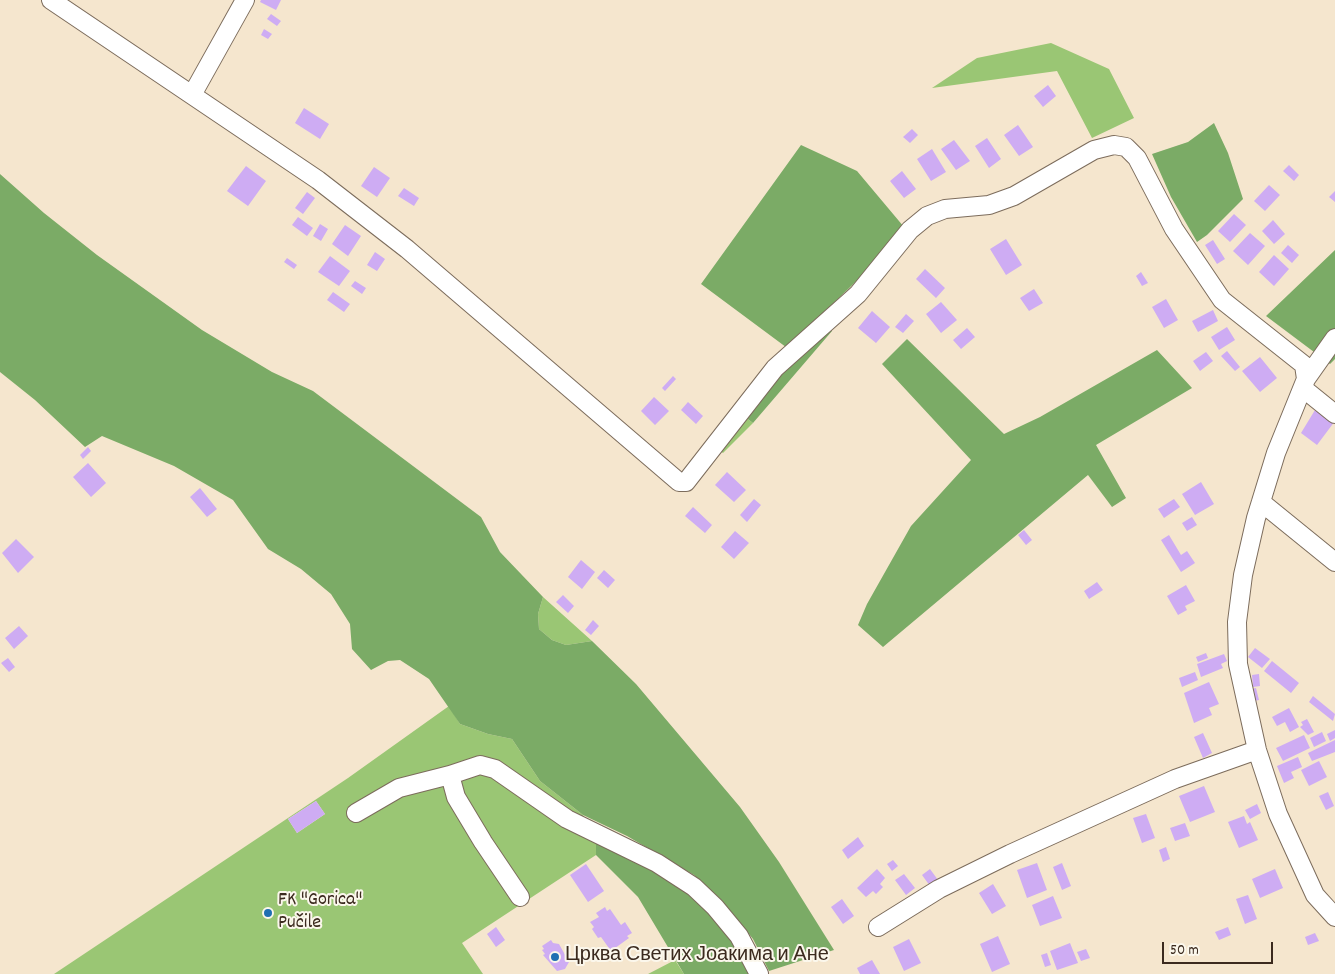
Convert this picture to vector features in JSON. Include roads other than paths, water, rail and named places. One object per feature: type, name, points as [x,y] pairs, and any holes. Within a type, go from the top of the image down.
[{"type":"street","points":[[50,0],[318,180],[407,249],[679,482],[686,482],[775,368],[858,294],[910,230],[927,216],[945,209],[989,205],[1014,196],[1094,150],[1114,145],[1126,148],[1137,158],[1174,229],[1222,300],[1304,365],[1305,384],[1335,414]]},
{"type":"street","points":[[192,95],[245,0]]},
{"type":"street","points":[[1335,338],[1305,384],[1276,453],[1261,502],[1243,575],[1237,622],[1238,664],[1257,750],[1278,814],[1315,894],[1335,917]]},
{"type":"street","points":[[1261,502],[1335,562]]},
{"type":"street","points":[[878,927],[939,889],[1010,854],[1175,780],[1257,750]]},
{"type":"street","points":[[356,813],[399,788],[480,765],[495,769],[567,819],[658,863],[694,888],[716,907],[739,936],[759,974]]},
{"type":"street","points":[[450,775],[456,797],[483,842],[520,897]]},
{"type":"place","name":"FK \"Gorica\" Pučile","points":[[268,913]]},
{"type":"place","name":"Црква Светих Јоакима и Ане","points":[[555,957]]}]
